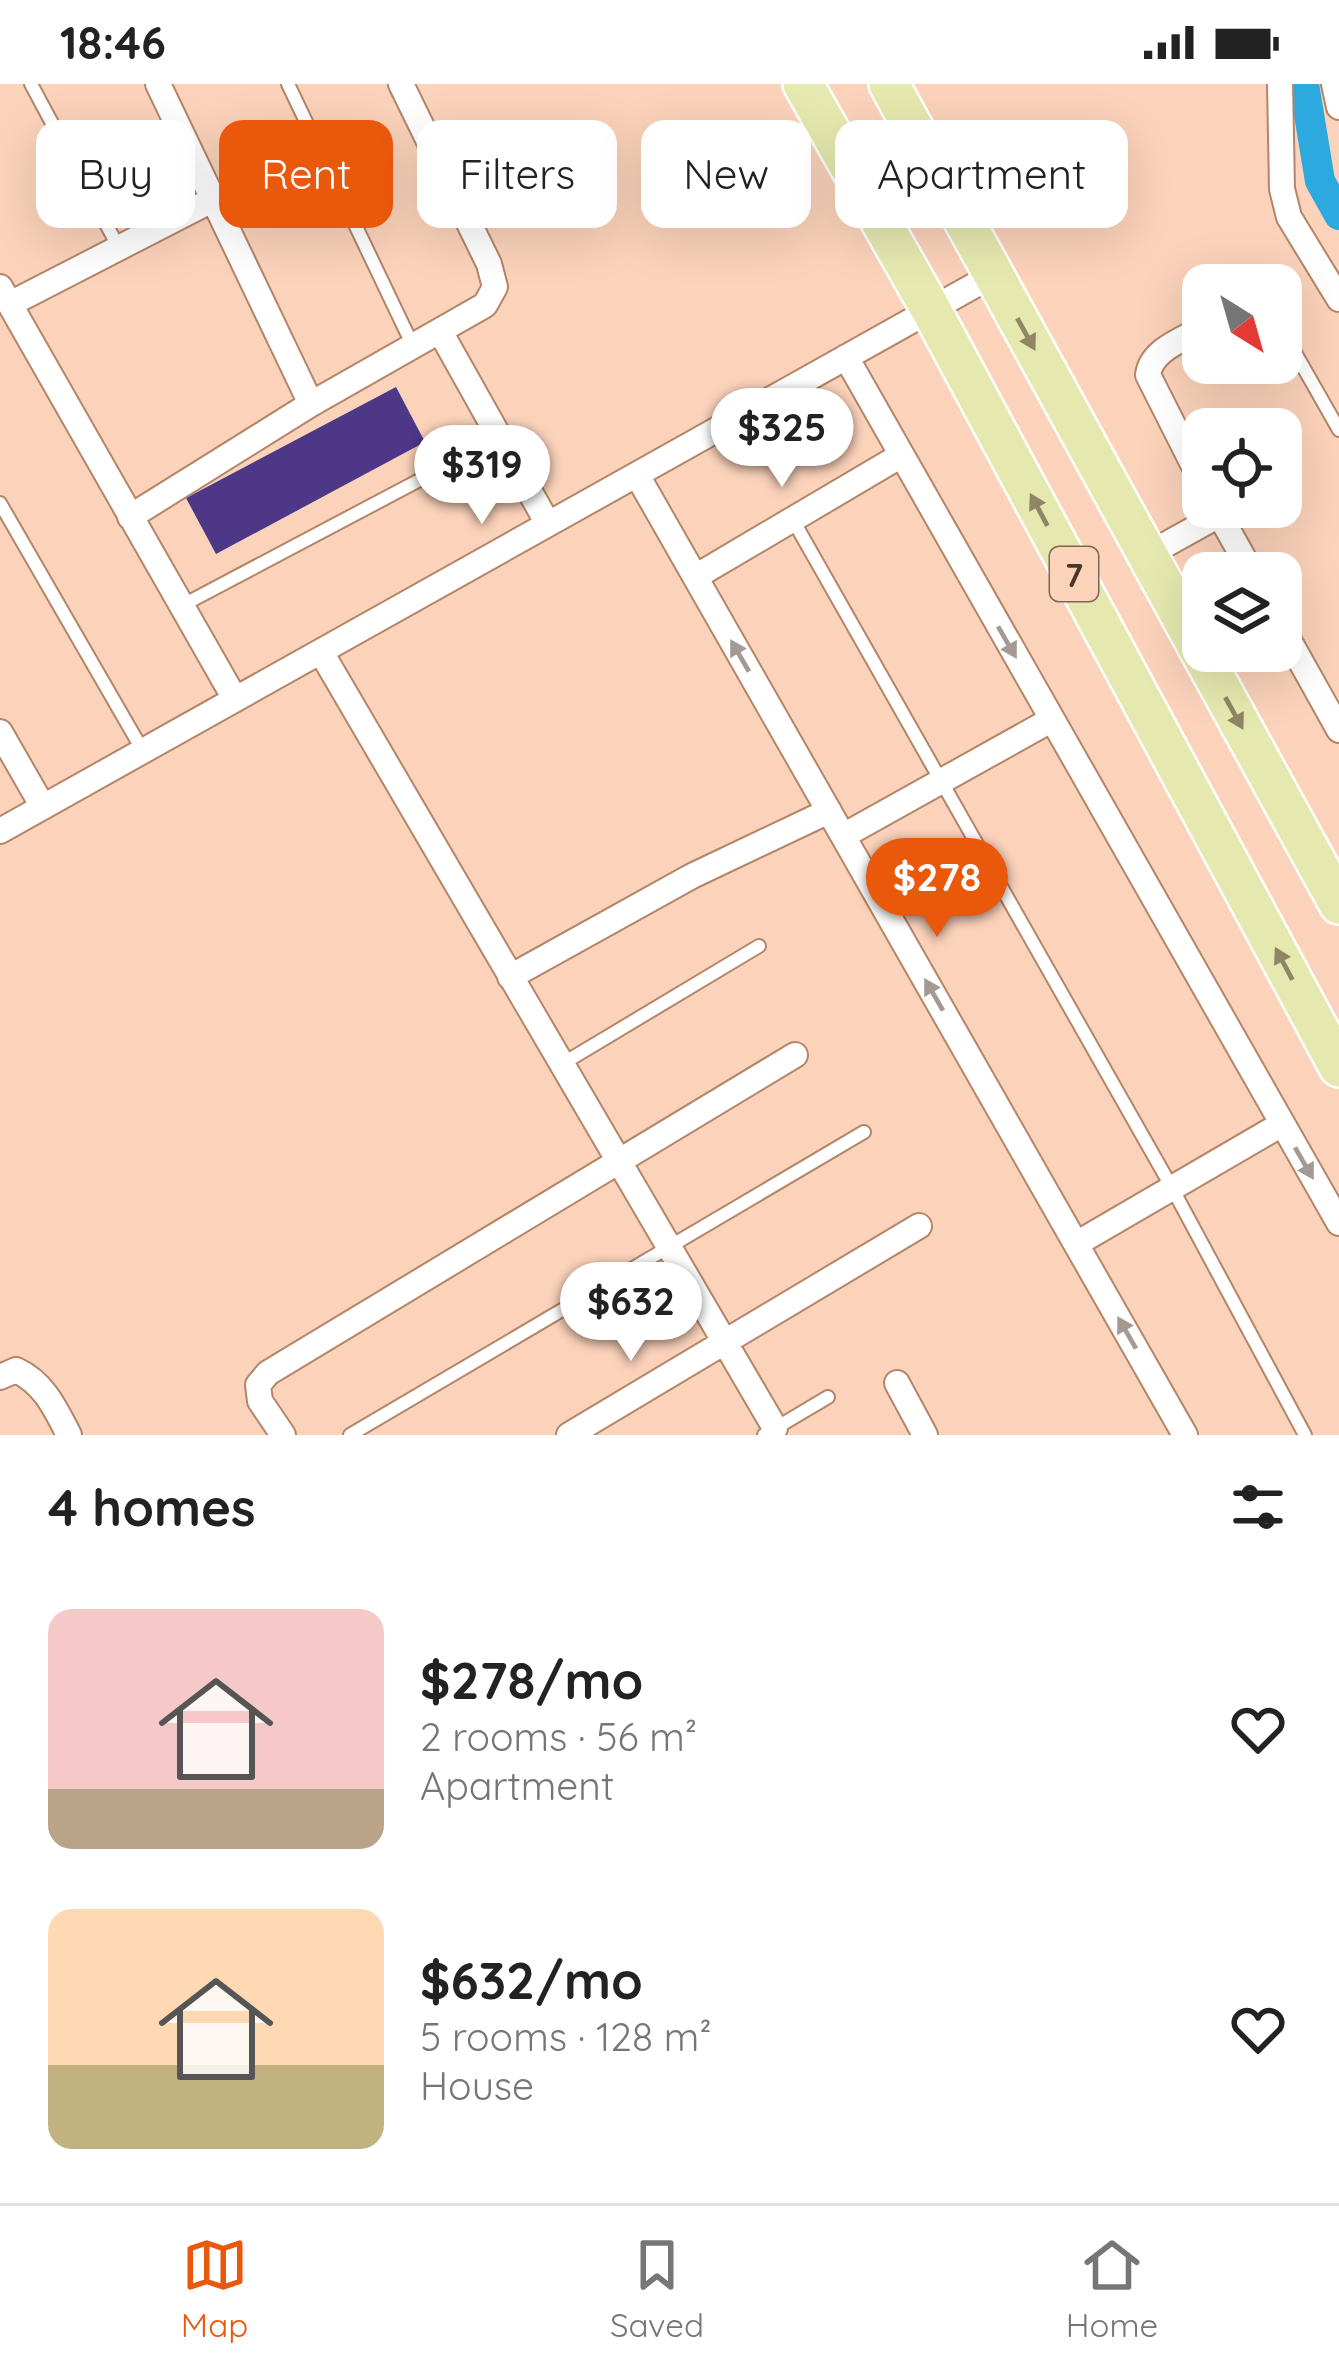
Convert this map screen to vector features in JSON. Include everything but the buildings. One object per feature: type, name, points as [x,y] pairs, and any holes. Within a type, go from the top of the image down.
[{"type":"main road","name":"7","points":[[803,84],[930,308],[1339,1067]]},
{"type":"main road","name":"7","points":[[889,84],[1339,904]]},
{"type":"street","points":[[158,84],[311,404]]},
{"type":"street","points":[[130,517],[311,404],[484,305],[495,287],[490,264],[401,84]]},
{"type":"street","points":[[1280,84],[1282,189],[1288,217],[1339,299]]},
{"type":"street","points":[[1334,84],[1339,107]]},
{"type":"street","points":[[212,200],[119,248],[5,296],[235,699]]},
{"type":"street","points":[[0,831],[993,274]]},
{"type":"street","points":[[441,333],[548,524]]},
{"type":"street","points":[[1182,340],[1150,362],[1148,375],[1182,442]]},
{"type":"street","points":[[846,357],[1339,1223]]},
{"type":"street","points":[[695,577],[900,456]]},
{"type":"street","points":[[637,475],[1185,1435]]},
{"type":"street","points":[[1147,556],[1191,528]]},
{"type":"street","points":[[321,652],[723,1344],[769,1432]]},
{"type":"street","points":[[1302,664],[1339,730]]},
{"type":"street","points":[[843,836],[1051,720]]},
{"type":"street","points":[[0,732],[43,807]]},
{"type":"street","points":[[510,977],[692,876],[829,811]]},
{"type":"street","points":[[283,1435],[260,1401],[258,1384],[268,1373],[795,1055]]},
{"type":"street","points":[[1076,1244],[1282,1124]]},
{"type":"street","points":[[568,1435],[919,1226]]},
{"type":"street","points":[[0,1377],[16,1370],[32,1379],[44,1390],[69,1435]]},
{"type":"street","points":[[897,1383],[925,1435]]},
{"type":"lane","points":[[31,84],[119,248]]},
{"type":"lane","points":[[289,84],[413,346]]},
{"type":"lane","points":[[1302,365],[1339,430]]},
{"type":"lane","points":[[182,606],[500,438]]},
{"type":"lane","points":[[0,503],[143,751]]},
{"type":"lane","points":[[792,519],[1171,1186],[1305,1435]]},
{"type":"lane","points":[[561,1065],[759,946]]},
{"type":"lane","points":[[350,1435],[864,1132]]},
{"type":"lane","points":[[769,1432],[828,1397]]},
{"type":"waterway","points":[[1304,84],[1320,181],[1339,215]]}]
